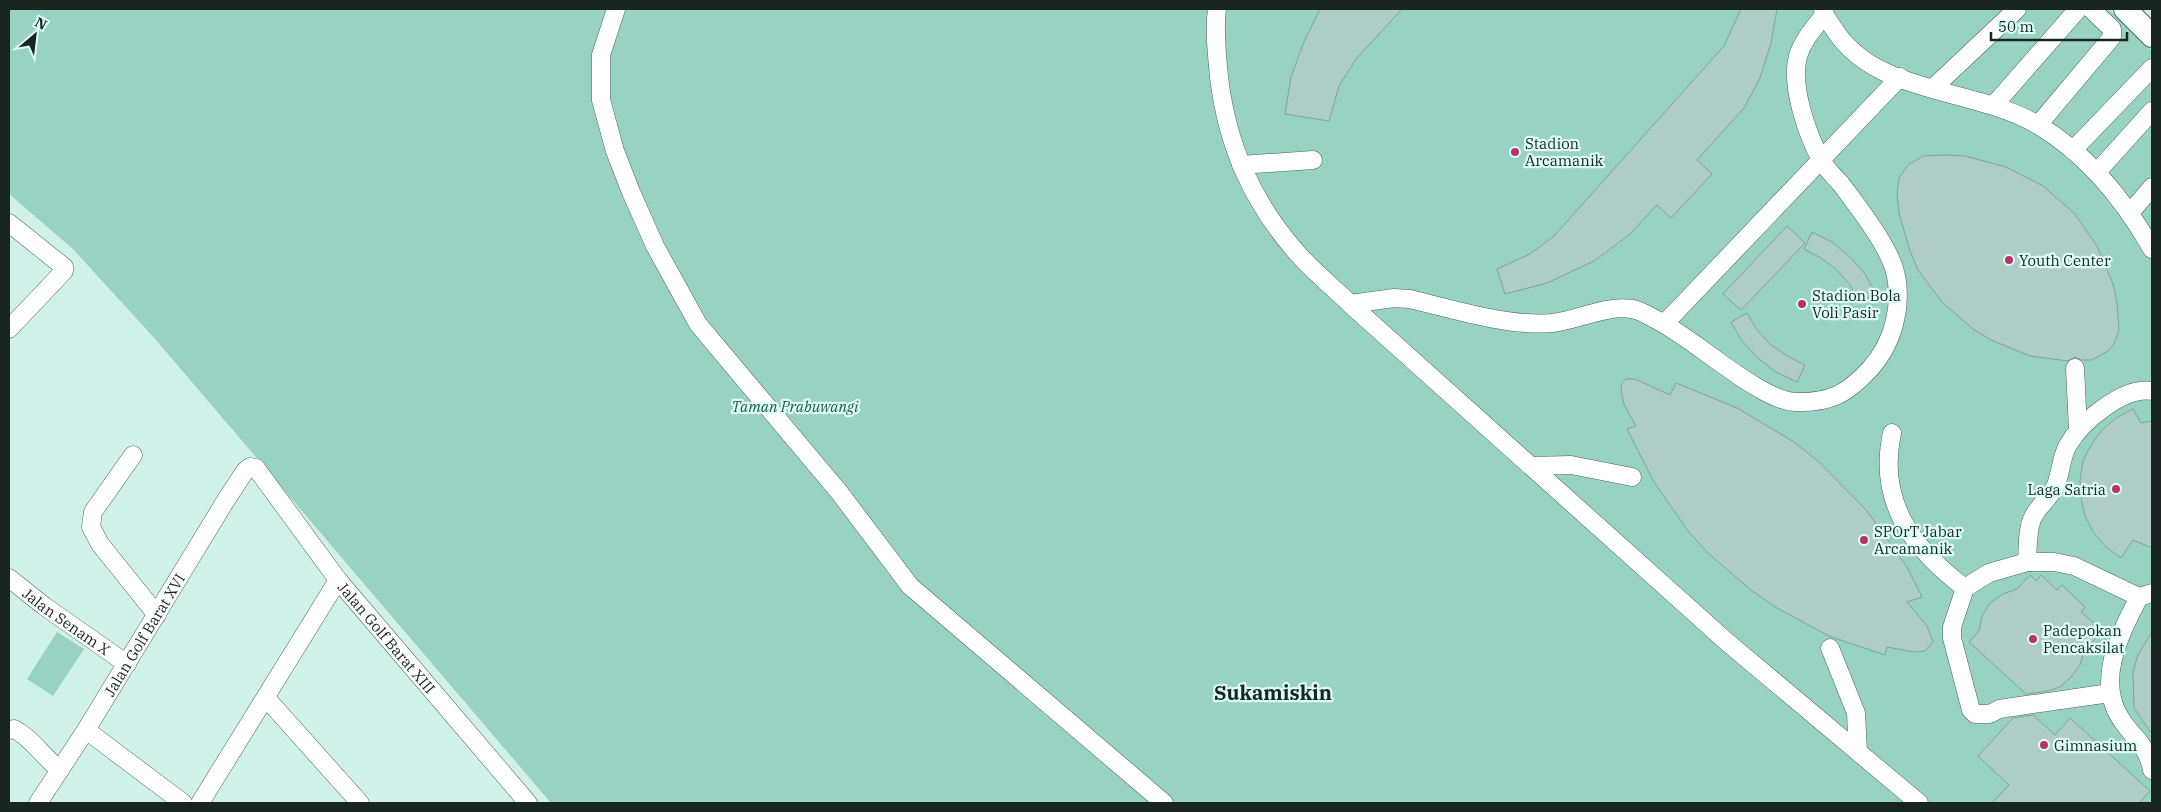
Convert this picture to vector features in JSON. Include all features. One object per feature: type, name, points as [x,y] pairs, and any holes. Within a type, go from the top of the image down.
[{"type":"main road","points":[[2125,9],[2152,36]]},
{"type":"street","points":[[616,9],[602,55],[601,100],[603,108],[615,152],[639,210],[655,246],[698,324],[839,492],[910,586],[1164,803]]},
{"type":"street","points":[[1217,9],[1218,60],[1223,111],[1232,143],[1270,220],[1299,255],[1350,304],[1727,642],[1919,803]]},
{"type":"street","points":[[1933,88],[2017,9]]},
{"type":"street","points":[[1994,105],[2078,9]]},
{"type":"street","points":[[2038,124],[2112,37],[2112,29],[2091,9]]},
{"type":"street","points":[[1350,304],[1394,298],[1410,299],[1514,322],[1533,323],[1553,323],[1620,308],[1634,309],[1665,323],[1754,385],[1773,395],[1793,402],[1823,400],[1840,396],[1855,384],[1885,349],[1892,330],[1897,304],[1893,267],[1882,245],[1821,160],[1802,113],[1796,87],[1797,59],[1801,48],[1824,12],[1842,41],[1870,66],[1933,88],[1994,105],[2038,124],[2073,150],[2097,172],[2130,213],[2152,246]]},
{"type":"street","points":[[2073,150],[2152,68]]},
{"type":"street","points":[[1665,323],[1900,77]]},
{"type":"street","points":[[2097,172],[2152,110]]},
{"type":"street","points":[[1242,165],[1312,160]]},
{"type":"street","points":[[2130,213],[2152,187]]},
{"type":"street","points":[[9,223],[64,267],[64,271],[9,329]]},
{"type":"street","points":[[2075,368],[2078,430]]},
{"type":"street","points":[[2026,562],[2033,517],[2056,486],[2066,450],[2078,430],[2122,396],[2138,391],[2152,391]]},
{"type":"street","points":[[1892,434],[1888,452],[1888,483],[1901,518],[1926,554],[1942,570],[1966,588]]},
{"type":"street","points":[[133,455],[93,512],[90,527],[100,544],[157,615]]},
{"type":"street","points":[[1531,466],[1577,466],[1632,477]]},
{"type":"street","name":"Jalan Golf Barat XVI","points":[[38,803],[127,664],[226,500],[250,467]]},
{"type":"street","name":"Jalan Golf Barat XIII","points":[[250,467],[256,468],[338,580],[528,803]]},
{"type":"street","points":[[2110,694],[1999,709],[1990,714],[1975,714],[1971,710],[1952,638],[1952,627],[1966,588],[1989,573],[2026,562],[2054,562],[2074,566],[2145,595],[2116,646],[2112,660],[2110,694],[2122,722],[2144,746],[2152,770]]},
{"type":"street","name":"Jalan Senam X","points":[[9,578],[44,606],[127,664]]},
{"type":"street","points":[[200,803],[267,698],[338,580]]},
{"type":"street","points":[[1830,648],[1856,713],[1858,752]]},
{"type":"street","points":[[267,698],[360,803]]},
{"type":"street","points":[[9,730],[14,728],[22,732],[47,760],[60,770]]},
{"type":"street","points":[[86,730],[183,803]]},
{"type":"green space","name":"Taman Prabuwangi","points":[[9,9],[2109,9],[2152,51],[2152,803],[551,803],[156,340],[73,249],[9,194]]},
{"type":"green space","points":[[57,632],[84,649],[53,696],[27,679]]},
{"type":"building","points":[[1320,9],[1402,9],[1356,59],[1339,86],[1329,121],[1285,114],[1291,77],[1304,42]]},
{"type":"building","points":[[1741,9],[1777,9],[1771,43],[1760,78],[1744,108],[1697,160],[1712,174],[1671,218],[1657,205],[1629,235],[1594,261],[1547,283],[1505,294],[1497,269],[1530,254],[1554,236],[1724,46]]},
{"type":"building","name":"Youth Center","points":[[1923,156],[1965,156],[2006,167],[2043,186],[2074,213],[2097,246],[2113,284],[2117,303],[2119,330],[2114,344],[2108,351],[2092,360],[2082,360],[2075,357],[2068,361],[2030,356],[1991,340],[1973,329],[1942,302],[1918,270],[1910,251],[1899,213],[1897,193],[1899,178],[1908,165]]},
{"type":"building","points":[[1787,226],[1805,243],[1741,310],[1723,294]]},
{"type":"building","points":[[1812,232],[1832,242],[1850,257],[1865,274],[1876,294],[1860,302],[1850,285],[1837,270],[1821,258],[1804,249]]},
{"type":"building","points":[[1747,313],[1757,330],[1770,344],[1787,356],[1805,365],[1797,382],[1776,372],[1758,358],[1742,341],[1731,322]]},
{"type":"building","points":[[1626,379],[1635,379],[1670,395],[1676,383],[1737,408],[1794,442],[1819,462],[1867,511],[1907,567],[1922,597],[1907,602],[1927,626],[1933,642],[1925,651],[1914,652],[1887,647],[1885,655],[1829,636],[1777,608],[1752,591],[1708,553],[1688,531],[1654,482],[1627,429],[1636,426],[1624,404],[1621,390],[1622,383]]},
{"type":"building","name":"Laga Satria","points":[[2133,409],[2141,423],[2152,421],[2152,548],[2133,540],[2121,558],[2106,547],[2094,533],[2085,516],[2080,480],[2083,461],[2091,445],[2102,430],[2116,418]]},
{"type":"building","name":"Padepokan Pencaksilat","points":[[2030,575],[2036,581],[2041,575],[2057,590],[2062,585],[2085,607],[2081,612],[2095,624],[2089,630],[2097,637],[2084,651],[2080,665],[2060,687],[2026,694],[1969,642],[1979,631],[1982,616],[1990,603],[2003,594],[2017,589]]},
{"type":"building","points":[[2152,632],[2152,734],[2134,708],[2133,672],[2138,655]]},
{"type":"building","name":"Gimnasium","points":[[2033,715],[2055,735],[2070,718],[2150,791],[2139,803],[1992,803],[2009,785],[1978,756],[2013,718]]},
{"type":"place","name":"Stadion Arcamanik","points":[[1515,152]]},
{"type":"place","name":"Youth Center","points":[[2009,260]]},
{"type":"place","name":"Stadion Bola Voli Pasir","points":[[1802,304]]},
{"type":"place","name":"Laga Satria","points":[[2116,489]]},
{"type":"place","name":"SPOrT Jabar Arcamanik","points":[[1864,540]]},
{"type":"place","name":"Padepokan Pencaksilat","points":[[2033,639]]},
{"type":"place","name":"Gimnasium","points":[[2044,745]]},
{"type":"district","name":"Sukamiskin","points":[[1273,692]]}]
